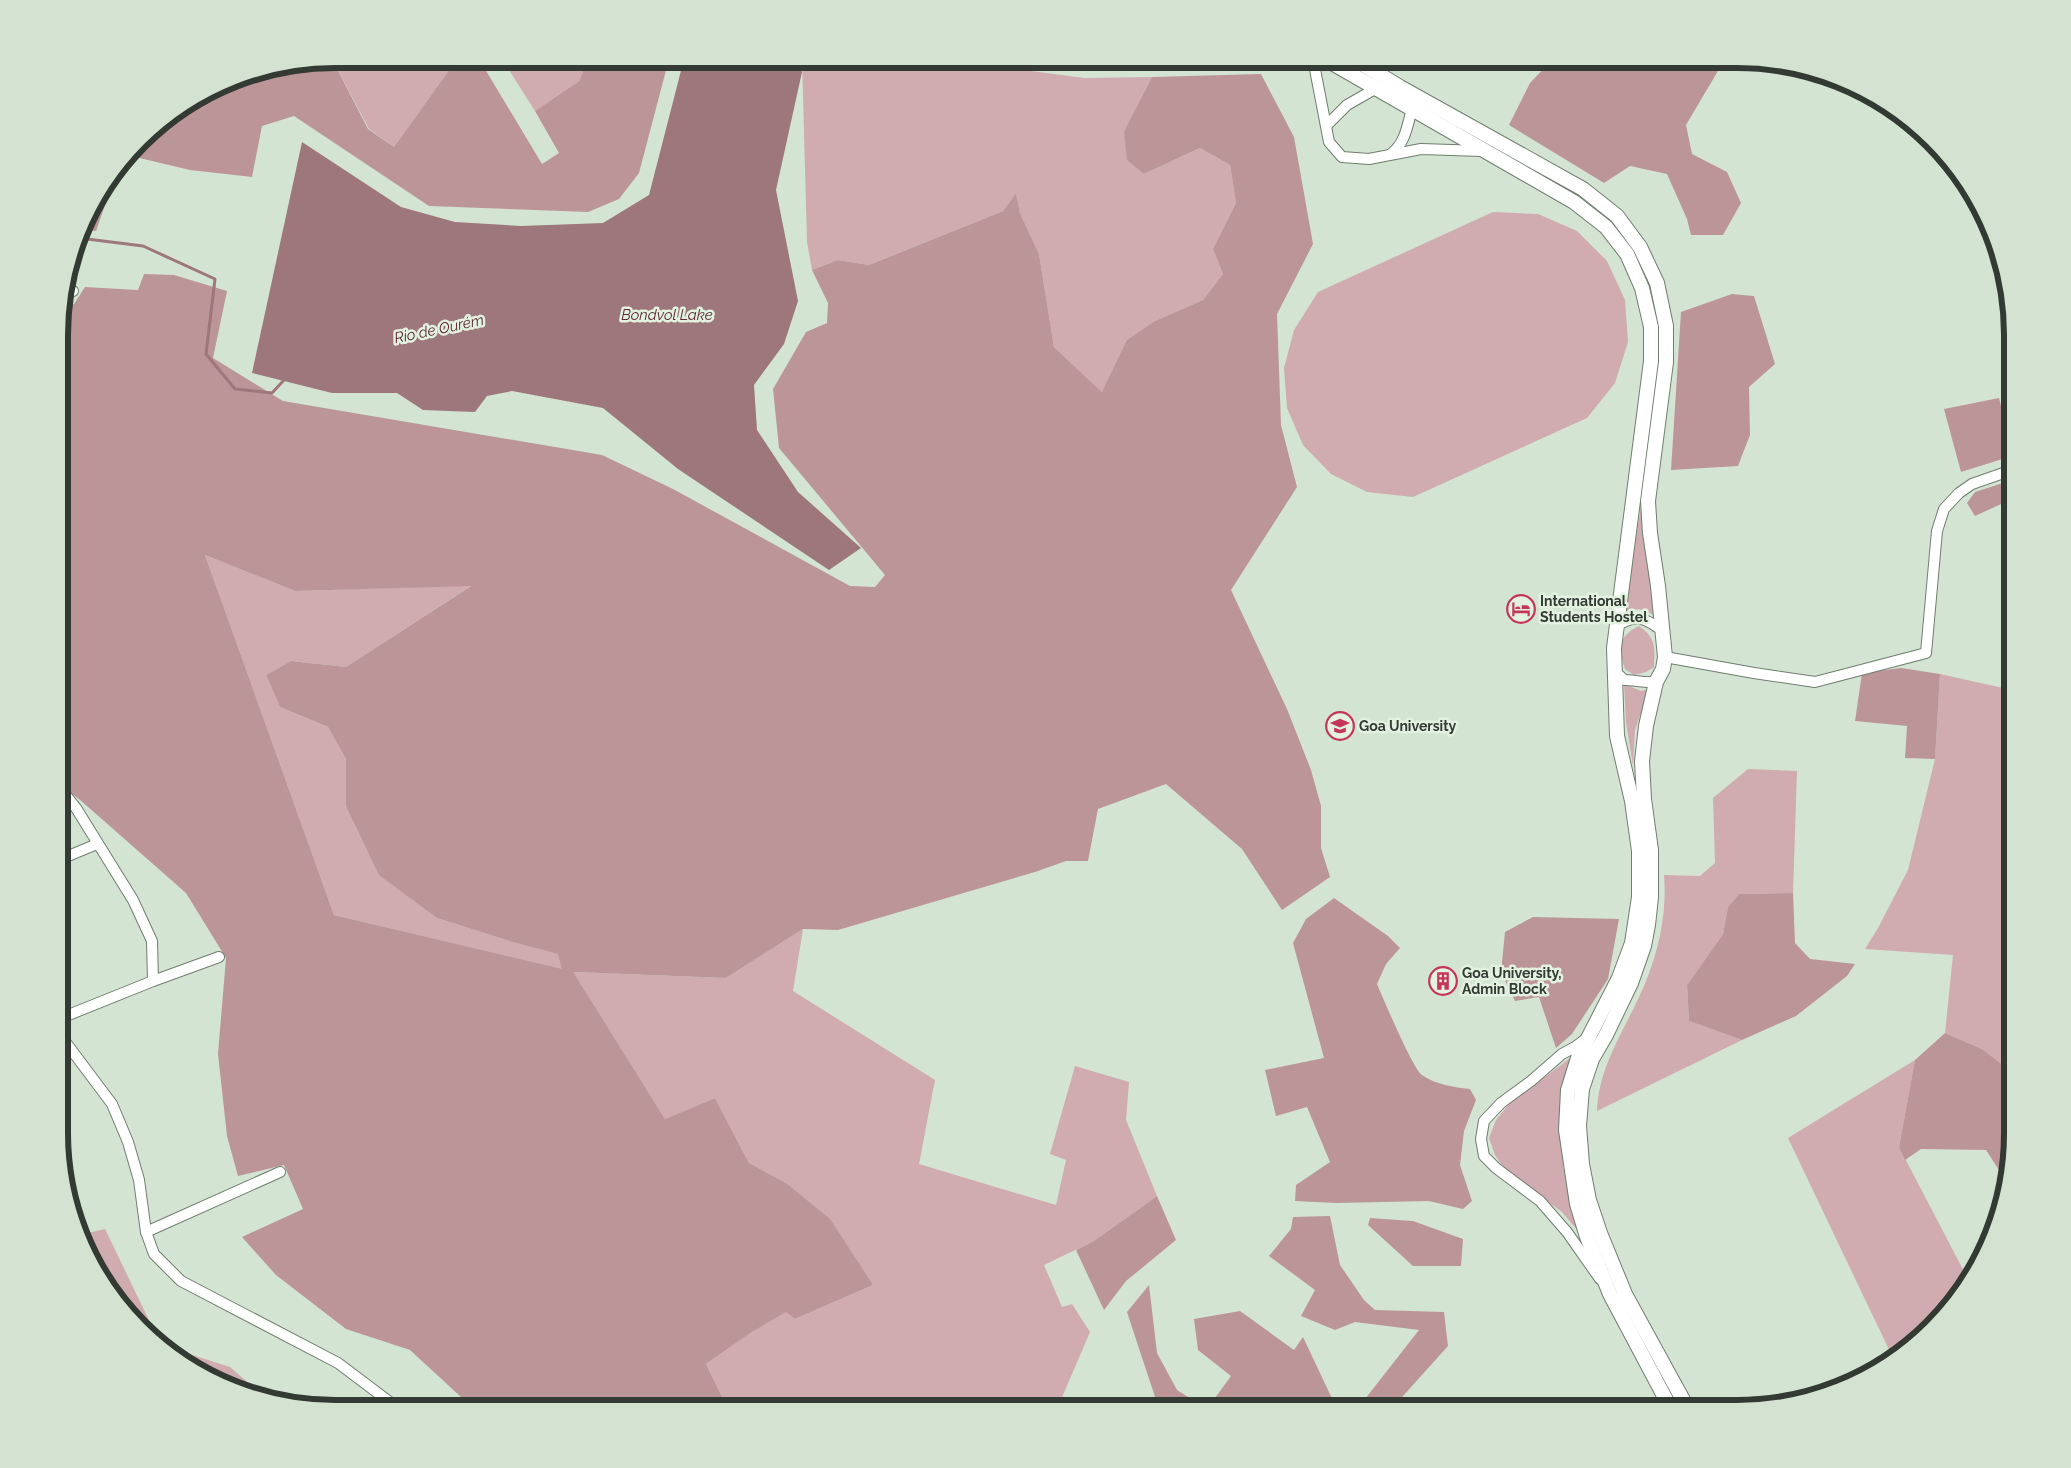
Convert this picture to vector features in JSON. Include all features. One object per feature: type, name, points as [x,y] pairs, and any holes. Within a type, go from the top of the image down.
[{"type":"main road","points":[[1340,68],[1412,109],[1583,189],[1617,216],[1640,247],[1657,283],[1666,326],[1666,362],[1648,501],[1650,533],[1665,642],[1665,657],[1663,669],[1656,682],[1646,726],[1642,761],[1644,799],[1651,850],[1651,897],[1644,946],[1631,982],[1606,1035],[1592,1059],[1582,1089],[1579,1126],[1582,1164],[1589,1200],[1600,1233],[1625,1294],[1683,1400]]},
{"type":"main road","points":[[1369,68],[1574,202],[1606,227],[1627,254],[1642,288],[1651,327],[1651,361],[1624,583],[1616,626],[1614,670],[1618,736],[1632,801],[1639,851],[1639,896],[1632,942],[1620,978],[1578,1058],[1568,1090],[1566,1130],[1577,1204],[1587,1236],[1610,1294],[1666,1400]]},
{"type":"main road","points":[[1657,627],[1665,642]]},
{"type":"street","points":[[1314,68],[1329,142],[1342,157],[1369,160],[1421,148],[1486,145]]},
{"type":"street","points":[[1326,126],[1347,105],[1375,89]]},
{"type":"street","points":[[1390,154],[1399,148],[1404,139],[1412,109]]},
{"type":"street","points":[[1665,657],[1816,682],[1926,653],[1937,531],[1944,509],[1959,493],[1972,484],[2004,473]]},
{"type":"street","points":[[1616,626],[1629,618],[1640,617],[1657,627]]},
{"type":"street","points":[[1614,670],[1624,680],[1632,680],[1640,684],[1656,682]]},
{"type":"street","points":[[68,798],[134,900],[152,941],[153,981]]},
{"type":"street","points":[[68,856],[97,844]]},
{"type":"street","points":[[68,1015],[219,957]]},
{"type":"street","points":[[1590,1035],[1575,1047],[1562,1054],[1531,1081],[1501,1103],[1484,1121],[1481,1139],[1484,1156],[1496,1168],[1540,1201],[1567,1232],[1610,1294]]},
{"type":"street","points":[[68,1045],[112,1104],[128,1142],[139,1180],[146,1232],[154,1254],[181,1281],[338,1363],[387,1400]]},
{"type":"street","points":[[146,1232],[280,1172]]},
{"type":"shaded area","points":[[317,68],[337,68],[368,129],[394,147],[451,68],[484,68],[542,164],[559,153],[535,111],[579,81],[584,68],[667,68],[639,173],[619,199],[588,212],[429,206],[294,116],[262,126],[252,177],[190,170],[135,157],[158,134],[201,103],[248,82],[282,73]]},
{"type":"shaded area","points":[[337,68],[451,68],[394,147],[369,129]]},
{"type":"shaded area","points":[[508,68],[584,68],[579,81],[535,111]]},
{"type":"shaded area","points":[[802,68],[1008,68],[1084,78],[1152,77],[1124,131],[1144,174],[1200,148],[1230,165],[1236,203],[1213,249],[1223,274],[1203,300],[1155,321],[1102,392],[1054,347],[1039,254],[1020,213],[1016,193],[1003,211],[869,265],[838,260],[812,270],[807,242]]},
{"type":"shaded area","points":[[1544,68],[1720,68],[1686,125],[1692,154],[1727,172],[1741,203],[1723,235],[1691,235],[1687,219],[1667,174],[1630,166],[1604,183],[1509,125],[1530,83]]},
{"type":"shaded area","points":[[1261,74],[1294,137],[1313,244],[1277,314],[1281,425],[1297,487],[1231,590],[1287,709],[1311,770],[1321,806],[1321,848],[1330,877],[1282,910],[1242,849],[1166,784],[1098,809],[1088,861],[1066,861],[1035,872],[838,930],[803,929],[726,978],[573,972],[665,1119],[715,1098],[749,1163],[786,1183],[830,1219],[873,1285],[795,1319],[786,1312],[752,1332],[706,1364],[723,1399],[726,1400],[464,1400],[410,1350],[346,1329],[276,1275],[242,1237],[303,1209],[284,1165],[238,1176],[227,1136],[218,1054],[226,958],[186,893],[68,791],[69,306],[74,304],[85,287],[138,290],[144,274],[174,275],[227,291],[213,358],[283,401],[602,455],[673,489],[850,586],[875,587],[885,575],[779,448],[773,389],[806,332],[827,323],[828,303],[812,270],[838,260],[869,265],[1003,211],[1016,193],[1020,213],[1039,254],[1054,347],[1102,392],[1127,340],[1155,321],[1203,300],[1223,274],[1213,249],[1236,203],[1230,165],[1200,148],[1144,174],[1127,160],[1124,131],[1152,77]],"holes":[[[205,555],[295,591],[471,586],[346,667],[291,661],[266,675],[280,707],[328,727],[346,759],[346,806],[379,875],[437,918],[512,942],[558,954],[562,969],[334,915]]]},
{"type":"shaded area","points":[[111,187],[96,231],[89,230]]},
{"type":"shaded area","points":[[1493,212],[1538,214],[1577,231],[1607,261],[1625,300],[1628,342],[1615,383],[1587,418],[1413,497],[1367,492],[1331,474],[1303,445],[1287,408],[1284,368],[1294,330],[1318,292]]},
{"type":"shaded area","points":[[1732,294],[1754,296],[1775,364],[1749,387],[1750,435],[1738,466],[1671,470],[1681,312]]},
{"type":"shaded area","points":[[1999,398],[2004,417],[2004,459],[1961,472],[1944,409]]},
{"type":"shaded area","points":[[1646,479],[1643,533],[1657,618],[1649,612],[1641,610],[1623,611]]},
{"type":"shaded area","points":[[2004,483],[2004,503],[1975,516],[1967,503],[1975,492]]},
{"type":"shaded area","points":[[205,555],[295,591],[472,585],[346,667],[291,661],[266,675],[280,707],[328,727],[346,759],[346,806],[437,918],[512,942],[559,954],[563,970],[334,915]]},
{"type":"shaded area","points":[[1639,626],[1649,635],[1653,644],[1654,667],[1646,672],[1634,675],[1625,669],[1621,649],[1623,638]]},
{"type":"shaded area","points":[[1901,668],[1940,674],[1935,759],[1905,758],[1907,726],[1855,721],[1862,673]]},
{"type":"shaded area","points":[[1940,674],[2004,688],[2004,1066],[1982,1049],[1945,1033],[1953,955],[1865,949],[1908,870],[1935,759]]},
{"type":"shaded area","points":[[1624,684],[1641,691],[1649,689],[1635,730],[1633,766],[1626,722]]},
{"type":"shaded area","points":[[1748,769],[1797,771],[1793,893],[1739,894],[1728,907],[1723,934],[1687,985],[1689,1021],[1742,1040],[1597,1111],[1603,1075],[1641,993],[1656,952],[1662,927],[1664,875],[1700,876],[1715,863],[1713,798]]},
{"type":"shaded area","points":[[1793,893],[1795,943],[1810,959],[1855,964],[1847,976],[1796,1016],[1742,1040],[1689,1021],[1687,985],[1723,934],[1728,907],[1739,894]]},
{"type":"shaded area","points":[[1334,898],[1388,936],[1400,948],[1386,964],[1377,984],[1398,1032],[1418,1070],[1422,1075],[1439,1083],[1470,1089],[1476,1100],[1464,1131],[1460,1165],[1472,1201],[1463,1209],[1429,1201],[1336,1203],[1295,1201],[1296,1185],[1330,1162],[1307,1107],[1276,1116],[1265,1070],[1324,1058],[1293,943],[1306,919]]},
{"type":"shaded area","points":[[1533,917],[1619,919],[1608,979],[1572,1034],[1556,1048],[1539,997],[1515,1001],[1501,972],[1505,932]]},
{"type":"shaded area","points":[[803,929],[793,991],[935,1080],[919,1164],[1056,1205],[1066,1160],[1050,1154],[1075,1066],[1129,1082],[1126,1120],[1157,1196],[1094,1241],[1044,1265],[1062,1307],[1072,1304],[1090,1332],[1061,1400],[723,1399],[706,1364],[786,1311],[795,1319],[873,1285],[786,1183],[749,1163],[715,1098],[665,1119],[572,972],[726,978]]},
{"type":"shaded area","points":[[1945,1033],[1982,1049],[2004,1066],[2004,1134],[2000,1172],[1986,1150],[1921,1149],[1905,1160],[1899,1147],[1915,1060]]},
{"type":"shaded area","points":[[1577,1053],[1560,1110],[1564,1172],[1578,1231],[1562,1212],[1506,1171],[1495,1155],[1489,1138],[1496,1120],[1510,1103]]},
{"type":"shaded area","points":[[1915,1060],[1899,1147],[1965,1273],[1937,1310],[1913,1334],[1890,1352],[1788,1138]]},
{"type":"shaded area","points":[[1157,1196],[1176,1240],[1126,1281],[1104,1310],[1076,1250],[1094,1241]]},
{"type":"shaded area","points":[[1330,1216],[1340,1265],[1364,1300],[1375,1310],[1444,1312],[1448,1346],[1399,1400],[1364,1400],[1419,1330],[1355,1322],[1335,1330],[1301,1316],[1315,1290],[1269,1256],[1291,1229],[1293,1217]]},
{"type":"shaded area","points":[[1370,1218],[1413,1221],[1463,1239],[1461,1266],[1413,1266],[1368,1225]]},
{"type":"shaded area","points":[[105,1229],[154,1330],[134,1310],[112,1282],[87,1233]]},
{"type":"shaded area","points":[[1149,1285],[1157,1353],[1177,1390],[1193,1400],[1156,1400],[1127,1312]]},
{"type":"shaded area","points":[[1240,1311],[1294,1350],[1303,1337],[1333,1400],[1214,1400],[1231,1376],[1198,1350],[1194,1319]]},
{"type":"shaded area","points":[[180,1351],[230,1367],[254,1388],[216,1373]]},
{"type":"water","name":"Bondvol Lake","points":[[682,68],[800,68],[802,72],[776,190],[798,301],[784,344],[754,385],[757,430],[798,492],[861,548],[829,570],[678,469],[603,408],[512,391],[487,396],[475,412],[423,410],[397,393],[332,393],[252,373],[302,142],[401,207],[455,222],[521,226],[603,223],[649,195]]},
{"type":"waterway","name":"Rio de Ourém","points":[[85,239],[143,246],[215,279],[206,354],[235,389],[272,393],[284,380]]},
{"type":"place","name":"International Students Hostel","points":[[1521,609]]},
{"type":"place","name":"Goa University","points":[[1340,726]]},
{"type":"place","name":"Goa University, Admin Block","points":[[1443,981]]}]
